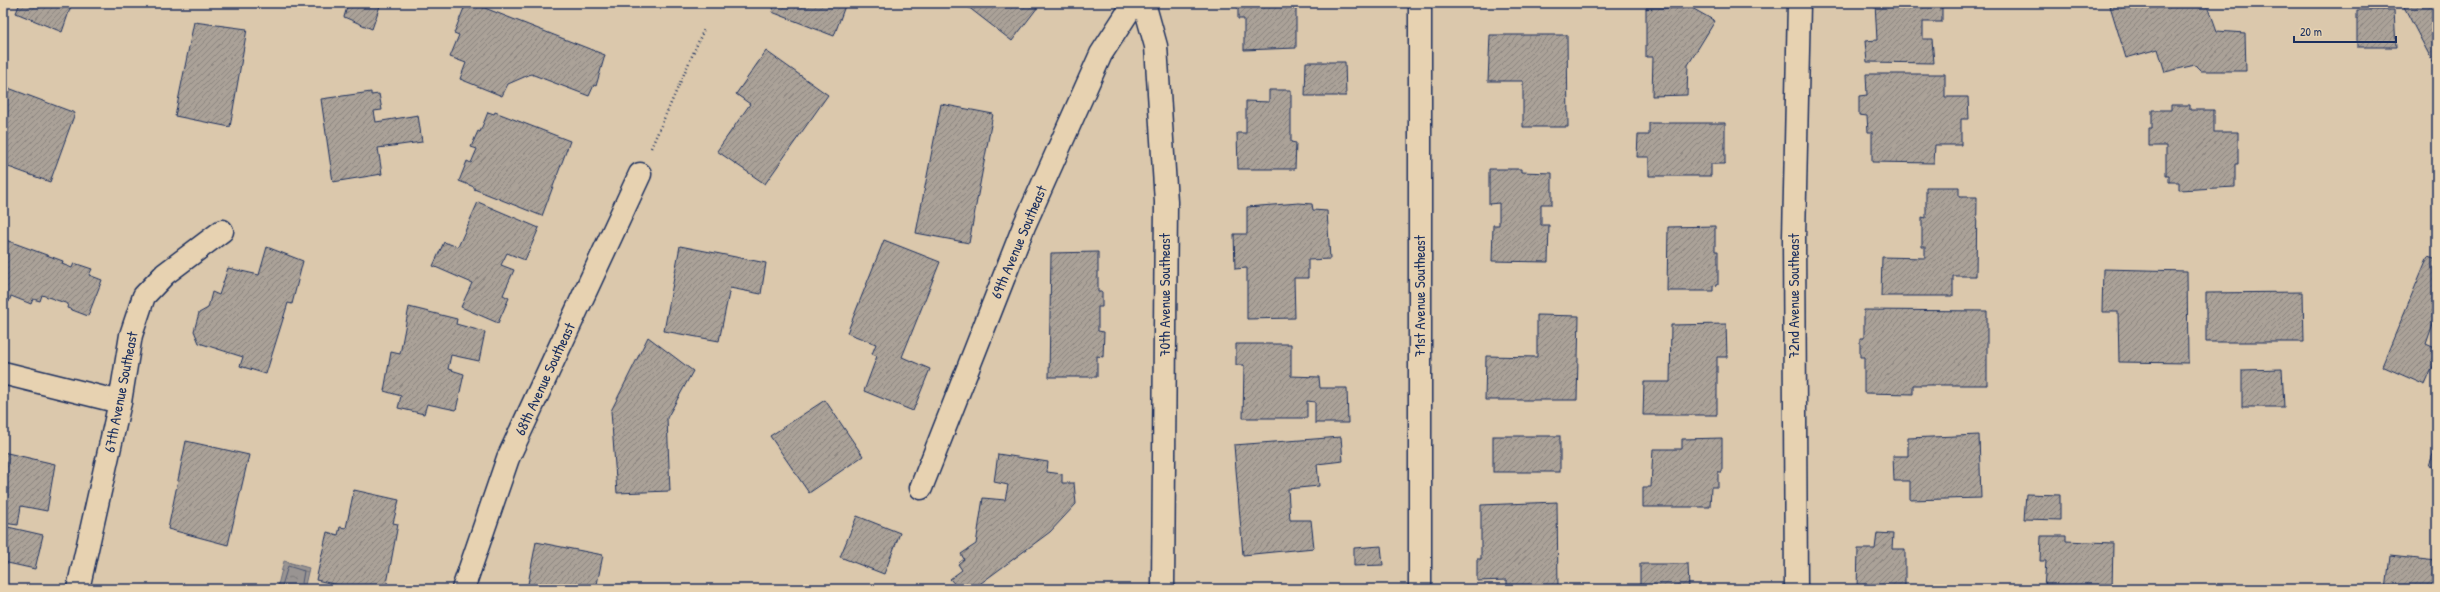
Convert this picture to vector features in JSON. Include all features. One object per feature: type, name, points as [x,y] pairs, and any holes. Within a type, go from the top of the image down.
[{"type":"street","name":"69th Avenue Southeast","points":[[921,488],[1024,226],[1101,54],[1134,3]]},
{"type":"street","name":"70th Avenue Southeast","points":[[1144,3],[1156,46],[1166,202],[1163,589]]},
{"type":"street","name":"71st Avenue Southeast","points":[[1420,3],[1420,589]]},
{"type":"street","name":"72nd Avenue Southeast","points":[[1796,589],[1794,237],[1799,3]]},
{"type":"street","name":"68th Avenue Southeast","points":[[463,589],[508,458],[640,174]]},
{"type":"street","name":"67th Avenue Southeast","points":[[78,589],[120,402],[130,335],[144,296],[165,274],[222,231]]},
{"type":"street","points":[[3,373],[120,402]]},
{"type":"path","points":[[640,174],[704,29]]},
{"type":"water","points":[[284,561],[309,568],[304,589],[277,589]]},
{"type":"building","points":[[20,3],[72,3],[62,32],[16,13]]},
{"type":"building","points":[[346,3],[381,3],[372,29],[344,17],[348,4]]},
{"type":"building","points":[[466,3],[472,3],[605,55],[596,86],[594,85],[589,96],[531,74],[508,84],[502,96],[460,79],[466,63],[450,57],[459,35],[454,33]]},
{"type":"building","points":[[775,3],[846,3],[834,36],[772,12]]},
{"type":"building","points":[[963,3],[1041,3],[1012,41]]},
{"type":"building","points":[[1238,3],[1296,3],[1296,48],[1244,50],[1244,19],[1238,19]]},
{"type":"building","points":[[1875,3],[1942,3],[1942,22],[1923,22],[1923,39],[1932,39],[1934,63],[1867,62],[1865,41],[1877,40]]},
{"type":"building","points":[[2119,3],[2207,3],[2217,31],[2245,33],[2246,71],[2201,71],[2195,65],[2165,72],[2158,49],[2126,58],[2110,6]]},
{"type":"building","points":[[2402,3],[2437,3],[2437,70]]},
{"type":"building","points":[[1646,8],[1692,8],[1715,21],[1688,65],[1687,95],[1652,96],[1653,57],[1646,57]]},
{"type":"building","points":[[2357,10],[2394,10],[2396,47],[2357,47]]},
{"type":"building","points":[[194,22],[247,29],[230,127],[175,116]]},
{"type":"building","points":[[1490,35],[1567,35],[1568,127],[1523,127],[1523,81],[1488,81]]},
{"type":"building","points":[[766,51],[828,95],[765,184],[717,151],[750,104],[736,94]]},
{"type":"building","points":[[1306,62],[1345,62],[1346,96],[1305,96]]},
{"type":"building","points":[[1866,74],[1945,74],[1945,97],[1968,97],[1969,119],[1961,119],[1961,145],[1935,145],[1934,163],[1872,162],[1872,132],[1868,132],[1867,116],[1859,115],[1859,96],[1867,95]]},
{"type":"building","points":[[3,86],[75,113],[50,182],[3,165]]},
{"type":"building","points":[[1269,90],[1291,90],[1291,142],[1296,143],[1295,169],[1238,169],[1237,133],[1246,133],[1246,101],[1269,102]]},
{"type":"building","points":[[371,92],[371,95],[379,94],[382,110],[374,111],[376,122],[418,115],[422,142],[378,148],[382,174],[333,182],[321,99]]},
{"type":"building","points":[[941,104],[993,114],[969,243],[916,233]]},
{"type":"building","points":[[2171,105],[2190,105],[2190,110],[2214,110],[2214,132],[2238,132],[2238,164],[2235,164],[2235,187],[2179,190],[2179,182],[2169,182],[2169,176],[2166,176],[2166,146],[2149,146],[2149,128],[2152,128],[2152,110],[2171,110]]},
{"type":"building","points":[[488,112],[494,114],[495,112],[570,141],[542,216],[474,189],[474,187],[459,181],[467,161],[471,163],[477,149],[471,147],[478,131],[480,132]]},
{"type":"building","points":[[1649,123],[1725,123],[1725,164],[1711,164],[1711,176],[1649,176],[1649,157],[1637,157],[1638,135],[1649,135]]},
{"type":"building","points":[[1489,169],[1521,169],[1521,172],[1552,173],[1552,204],[1541,204],[1541,225],[1549,225],[1548,262],[1492,261],[1493,225],[1499,225],[1499,203],[1489,204]]},
{"type":"building","points":[[1926,187],[1959,187],[1959,197],[1977,197],[1976,276],[1953,276],[1953,296],[1881,296],[1882,257],[1925,258],[1925,247],[1922,247],[1922,217],[1926,218]]},
{"type":"building","points":[[478,202],[539,228],[525,260],[507,253],[501,265],[514,270],[503,295],[509,298],[498,323],[461,307],[472,283],[433,266],[444,242],[458,247]]},
{"type":"building","points":[[1299,203],[1312,204],[1313,210],[1327,211],[1330,259],[1308,260],[1308,278],[1294,278],[1295,318],[1247,319],[1247,268],[1235,269],[1234,234],[1247,234],[1247,207]]},
{"type":"building","points":[[1715,226],[1715,251],[1718,251],[1718,285],[1713,286],[1713,291],[1667,291],[1668,227]]},
{"type":"building","points":[[3,239],[63,261],[62,264],[72,268],[74,263],[92,269],[89,275],[102,280],[88,316],[67,308],[68,304],[42,295],[40,301],[33,299],[31,304],[11,296],[9,302],[3,300]]},
{"type":"building","points":[[884,240],[940,262],[902,357],[930,369],[913,411],[864,391],[877,356],[872,354],[876,344],[847,333]]},
{"type":"building","points":[[680,246],[766,263],[761,294],[730,288],[719,341],[664,331]]},
{"type":"building","points":[[267,247],[303,261],[292,304],[288,303],[266,374],[240,366],[243,357],[199,343],[194,331],[199,313],[208,308],[212,292],[219,295],[228,268],[259,275]]},
{"type":"building","points":[[1098,252],[1098,292],[1102,292],[1102,307],[1098,307],[1098,331],[1104,332],[1103,357],[1097,356],[1097,377],[1049,377],[1051,253]]},
{"type":"building","points":[[2428,256],[2437,259],[2437,319],[2435,318],[2426,344],[2437,349],[2437,357],[2425,385],[2382,366]]},
{"type":"building","points":[[2103,269],[2187,271],[2188,363],[2119,362],[2118,312],[2102,312]]},
{"type":"building","points":[[2303,292],[2304,342],[2206,342],[2206,293]]},
{"type":"building","points":[[409,307],[457,319],[456,324],[485,332],[479,361],[451,355],[448,369],[464,374],[456,410],[427,404],[424,414],[398,408],[401,396],[384,391],[391,352],[400,354]]},
{"type":"building","points":[[1864,310],[1987,311],[1987,385],[1913,385],[1913,394],[1864,393],[1864,357],[1860,357],[1860,338],[1864,338]]},
{"type":"building","points":[[1537,315],[1579,316],[1577,400],[1485,400],[1486,356],[1537,357]]},
{"type":"building","points":[[1726,324],[1727,357],[1717,357],[1717,415],[1643,415],[1644,382],[1670,382],[1671,325]]},
{"type":"building","points":[[648,337],[693,371],[667,418],[670,491],[617,493],[611,411]]},
{"type":"building","points":[[1236,344],[1291,344],[1291,376],[1319,377],[1320,388],[1347,388],[1348,423],[1315,423],[1315,402],[1307,401],[1307,418],[1243,418],[1244,365],[1236,365]]},
{"type":"building","points":[[2282,369],[2284,407],[2242,407],[2242,370]]},
{"type":"building","points":[[825,400],[863,456],[809,493],[770,436]]},
{"type":"building","points":[[1979,435],[1981,498],[1910,500],[1910,481],[1894,481],[1893,456],[1908,456],[1908,438]]},
{"type":"building","points":[[1493,436],[1560,436],[1560,472],[1493,472]]},
{"type":"building","points":[[1341,437],[1343,461],[1317,464],[1319,486],[1288,489],[1290,520],[1311,520],[1314,548],[1243,555],[1234,445]]},
{"type":"building","points":[[1722,438],[1722,472],[1718,472],[1718,487],[1711,487],[1710,507],[1643,507],[1643,487],[1651,487],[1653,449],[1682,449],[1682,439]]},
{"type":"building","points":[[186,441],[249,455],[228,545],[168,529]]},
{"type":"building","points":[[2437,442],[2437,469],[2429,466]]},
{"type":"building","points":[[3,452],[55,464],[47,511],[21,506],[18,525],[3,523]]},
{"type":"building","points":[[998,454],[1048,462],[1047,472],[1062,474],[1062,483],[1074,483],[1076,504],[1050,532],[973,589],[959,589],[950,579],[962,570],[958,564],[964,559],[961,554],[976,544],[983,498],[1005,500],[1008,485],[994,482]]},
{"type":"building","points":[[354,490],[399,500],[393,523],[398,524],[386,589],[356,589],[316,580],[327,532],[338,535],[340,527],[346,528]]},
{"type":"building","points":[[2026,494],[2060,495],[2060,520],[2024,519]]},
{"type":"building","points":[[1557,502],[1558,589],[1507,589],[1507,580],[1477,581],[1477,559],[1481,559],[1481,505]]},
{"type":"building","points":[[857,516],[900,533],[884,574],[840,557]]},
{"type":"building","points":[[8,527],[43,535],[35,569],[3,562]]},
{"type":"building","points":[[1877,533],[1893,534],[1892,549],[1905,549],[1905,589],[1857,589],[1858,549],[1875,549]]},
{"type":"building","points":[[2041,536],[2066,536],[2066,541],[2113,543],[2112,589],[2035,589],[2035,587],[2044,588],[2046,561],[2040,561]]},
{"type":"building","points":[[536,542],[603,555],[596,589],[527,589]]},
{"type":"building","points":[[1381,546],[1383,565],[1354,566],[1354,548]]},
{"type":"building","points":[[2390,556],[2437,561],[2437,589],[2386,589]]},
{"type":"building","points":[[1640,564],[1688,564],[1689,589],[1640,589]]},
{"type":"building","points":[[1310,586],[1311,589],[1300,589]]}]
